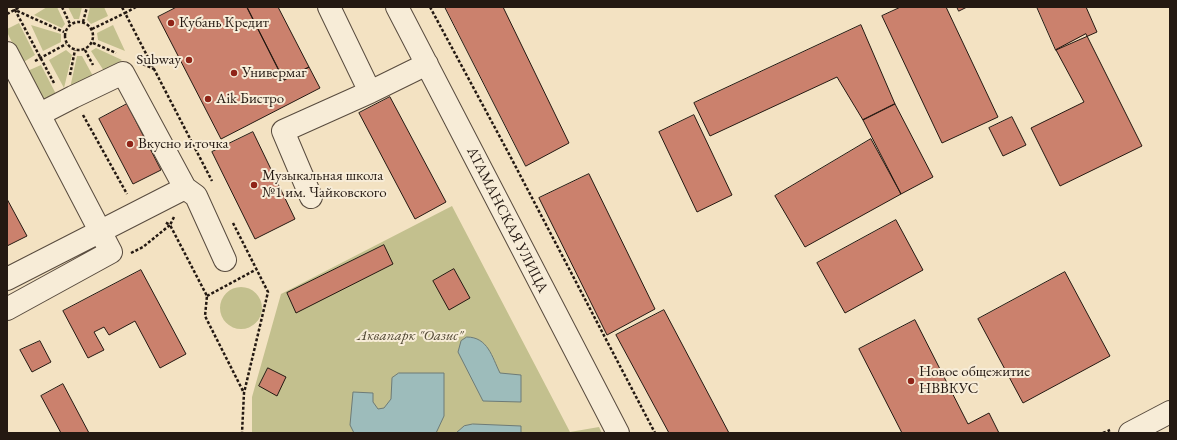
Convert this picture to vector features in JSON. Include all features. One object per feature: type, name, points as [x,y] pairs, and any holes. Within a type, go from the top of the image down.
[{"type":"street","points":[[329,7],[370,92]]},
{"type":"street","name":"АТАМАНСКАЯ УЛИЦА","points":[[397,7],[618,433]]},
{"type":"street","points":[[7,53],[112,252],[7,309]]},
{"type":"street","points":[[311,197],[283,131],[370,92],[427,64]]},
{"type":"street","points":[[40,114],[73,96],[123,73],[186,189],[196,196],[225,260]]},
{"type":"street","points":[[7,280],[100,231],[186,189]]},
{"type":"street","points":[[1130,433],[1170,412]]},
{"type":"path","points":[[7,14],[20,7]]},
{"type":"path","points":[[62,7],[70,24]]},
{"type":"path","points":[[83,22],[87,7]]},
{"type":"path","points":[[92,29],[125,13],[122,7]]},
{"type":"path","points":[[430,7],[508,152],[655,433]]},
{"type":"path","points":[[83,22],[92,29],[93,42],[84,50],[75,50],[66,44],[64,32],[70,24],[83,22]]},
{"type":"path","points":[[34,61],[66,44]]},
{"type":"path","points":[[69,79],[75,50]]},
{"type":"path","points":[[203,164],[186,189],[170,225],[207,296],[205,316],[244,393],[242,433]]},
{"type":"path","points":[[207,296],[257,270]]},
{"type":"green space","points":[[47,7],[57,7],[65,24],[62,28],[34,15]]},
{"type":"green space","points":[[68,7],[82,7],[79,19],[74,19]]},
{"type":"green space","points":[[90,7],[104,7],[108,16],[91,24],[87,20]]},
{"type":"green space","points":[[19,23],[35,55],[22,63],[7,32],[7,29]]},
{"type":"green space","points":[[31,25],[61,34],[61,42],[43,51]]},
{"type":"green space","points":[[113,25],[125,51],[98,40],[97,33]]},
{"type":"green space","points":[[96,48],[122,60],[104,71],[91,51]]},
{"type":"green space","points":[[66,50],[72,55],[64,88],[49,60]]},
{"type":"green space","points":[[77,56],[82,56],[93,76],[70,88]]},
{"type":"green space","points":[[41,65],[57,96],[50,99],[38,97],[25,72]]},
{"type":"green space","name":"Аквапарк \"Оазис\"","points":[[452,206],[570,432],[599,427],[602,433],[252,433],[252,397],[281,294]]},
{"type":"green space","points":[[237,287],[245,287],[256,293],[262,304],[262,312],[256,323],[245,329],[237,329],[226,323],[220,312],[220,304],[226,293]]},
{"type":"water","points":[[467,337],[480,340],[485,344],[500,373],[521,375],[521,402],[483,401],[458,352],[461,341]]},
{"type":"water","points":[[399,373],[444,373],[444,416],[436,433],[354,433],[350,425],[353,392],[373,393],[373,402],[378,409],[384,408],[391,399],[392,378]]},
{"type":"water","points":[[473,424],[521,426],[521,433],[456,433],[464,426]]},
{"type":"building","name":"Универмаг","points":[[177,7],[247,7],[284,80],[309,67],[320,88],[221,139],[158,17]]},
{"type":"building","points":[[247,7],[278,7],[309,67],[284,80]]},
{"type":"building","points":[[445,7],[503,7],[569,143],[526,166]]},
{"type":"building","points":[[901,7],[946,7],[998,117],[942,143],[882,16]]},
{"type":"building","points":[[957,7],[967,7],[959,11]]},
{"type":"building","points":[[1037,7],[1086,7],[1097,32],[1056,50]]},
{"type":"building","points":[[861,25],[895,104],[863,120],[837,77],[710,136],[694,103]]},
{"type":"building","points":[[1086,34],[1142,146],[1060,186],[1031,128],[1084,102],[1056,50]]},
{"type":"building","points":[[390,97],[446,202],[415,219],[359,113]]},
{"type":"building","name":"Вкусно и точка","points":[[127,104],[161,170],[133,184],[99,119]]},
{"type":"building","points":[[895,104],[933,177],[901,194],[863,120]]},
{"type":"building","points":[[694,115],[732,195],[697,212],[659,132]]},
{"type":"building","points":[[1012,117],[1026,145],[1003,156],[989,128]]},
{"type":"building","name":"Музыкальная школа №1 им. Чайковского","points":[[253,132],[295,219],[255,239],[212,152]]},
{"type":"building","points":[[871,139],[901,194],[805,247],[775,196]]},
{"type":"building","points":[[589,174],[655,309],[607,335],[539,198]]},
{"type":"building","points":[[7,199],[27,236],[7,246]]},
{"type":"building","points":[[896,220],[923,270],[845,313],[817,263]]},
{"type":"building","points":[[384,245],[393,264],[296,313],[287,293]]},
{"type":"building","points":[[454,269],[470,298],[449,310],[433,281]]},
{"type":"building","points":[[141,270],[186,354],[160,368],[135,321],[109,335],[104,327],[94,332],[104,350],[88,358],[63,311]]},
{"type":"building","points":[[1065,272],[1110,356],[1023,403],[978,319]]},
{"type":"building","points":[[664,310],[729,433],[669,433],[616,335]]},
{"type":"building","name":"Новое общежитие НВВКУС","points":[[915,320],[968,424],[989,413],[999,433],[902,433],[859,349]]},
{"type":"building","points":[[40,341],[51,362],[32,372],[20,350]]},
{"type":"building","points":[[268,368],[286,377],[277,396],[259,386]]},
{"type":"building","points":[[63,384],[89,433],[61,433],[41,396]]},
{"type":"place","name":"Кубань Кредит","points":[[171,23]]},
{"type":"place","name":"Subway","points":[[189,60]]},
{"type":"place","name":"Универмаг","points":[[234,73]]},
{"type":"place","name":"Aik Бистро","points":[[208,99]]},
{"type":"place","name":"Вкусно и точка","points":[[130,144]]},
{"type":"place","name":"Музыкальная школа №1 им. Чайковского","points":[[254,185]]},
{"type":"place","name":"Новое общежитие НВВКУС","points":[[911,381]]}]
